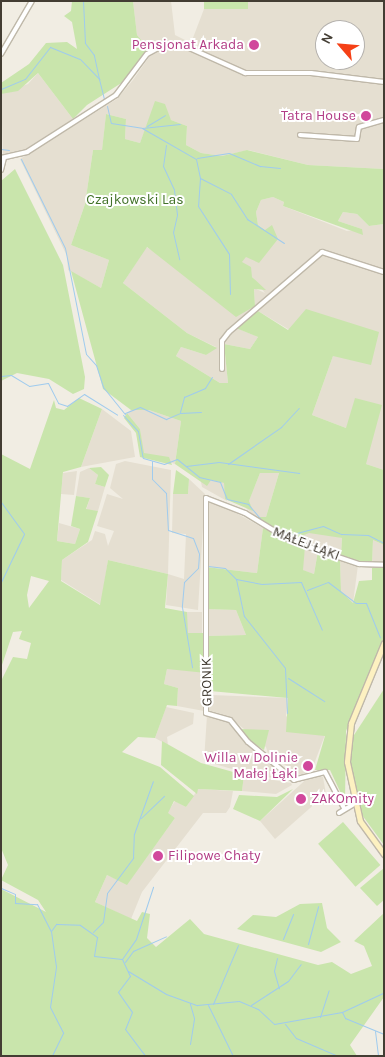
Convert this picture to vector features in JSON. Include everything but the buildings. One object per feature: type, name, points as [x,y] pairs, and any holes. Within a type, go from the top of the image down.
[{"type":"main road","points":[[384,644],[348,742],[347,772],[354,804],[364,828],[384,854]]},
{"type":"street","points":[[1,54],[32,1]]},
{"type":"street","points":[[1,170],[2,158],[10,158],[116,95],[147,54],[164,45],[187,47],[248,73],[311,73],[384,82]]},
{"type":"street","points":[[300,135],[357,140],[359,127],[384,120]]},
{"type":"street","points":[[222,369],[221,347],[229,332],[321,252],[384,272]]},
{"type":"street","name":"MAŁEJ ŁĄKI","points":[[208,495],[290,541],[359,564],[384,565]]},
{"type":"street","name":"GRONIK","points":[[208,495],[203,584],[206,713],[230,720],[248,742],[294,780],[325,772],[344,808]]},
{"type":"street","points":[[339,812],[354,804]]},
{"type":"shaded area","points":[[133,1],[171,1],[175,35],[191,43],[204,9],[246,9],[248,1],[384,1],[384,169],[308,165],[248,150],[222,156],[201,153],[186,145],[187,126],[171,120],[166,112],[150,117],[140,143],[125,139],[126,119],[106,114],[102,151],[93,150],[85,204],[71,245],[109,260],[101,288],[68,270],[67,256],[20,159],[117,99],[152,53],[137,35]]},
{"type":"shaded area","points":[[38,73],[73,119],[26,149],[3,154],[1,94],[28,84]]},
{"type":"shaded area","points":[[273,197],[284,202],[283,206],[347,231],[362,229],[338,221],[343,212],[357,214],[369,226],[384,224],[384,470],[366,464],[346,428],[312,415],[333,356],[258,311],[237,328],[258,337],[250,349],[224,344],[228,383],[220,383],[176,356],[181,347],[206,355],[216,347],[187,333],[123,283],[146,247],[255,306],[254,288],[265,293],[241,263],[265,230],[258,225],[256,212],[261,200]]},
{"type":"shaded area","points":[[102,409],[131,431],[135,457],[81,467]]},
{"type":"shaded area","points":[[131,410],[149,410],[181,421],[175,464],[143,453],[140,429],[127,413]]},
{"type":"shaded area","points":[[125,461],[171,470],[168,574],[108,560],[101,605],[61,580],[62,560],[92,540],[95,531],[105,534],[108,546],[114,531],[97,526],[107,494],[123,499],[110,488],[116,464]]},
{"type":"shaded area","points":[[89,468],[98,475],[95,484],[105,487],[98,511],[86,510],[90,498],[76,496],[80,472]]},
{"type":"shaded area","points":[[77,471],[74,495],[61,494],[63,473]]},
{"type":"shaded area","points":[[260,473],[279,473],[266,517],[255,517],[246,508]]},
{"type":"shaded area","points":[[189,479],[205,494],[198,610],[166,605],[168,574],[184,579],[186,534],[172,533],[173,494],[188,494]]},
{"type":"shaded area","points":[[214,480],[224,483],[227,501],[202,487],[201,482]]},
{"type":"shaded area","points":[[209,498],[263,528],[257,573],[206,567]]},
{"type":"shaded area","points":[[59,523],[80,529],[75,544],[57,541]]},
{"type":"shaded area","points":[[315,529],[342,538],[341,556],[291,540]]},
{"type":"shaded area","points":[[373,540],[384,545],[384,564],[372,564]]},
{"type":"shaded area","points":[[305,547],[318,551],[314,574],[302,570]]},
{"type":"shaded area","points":[[340,559],[358,565],[353,603],[341,591]]},
{"type":"shaded area","points":[[205,609],[236,610],[246,635],[207,636]]},
{"type":"shaded area","points":[[187,612],[202,612],[202,633],[187,633]]},
{"type":"shaded area","points":[[179,668],[206,673],[204,711],[177,706],[178,688],[164,684],[167,669]]},
{"type":"shaded area","points":[[211,695],[288,698],[286,716],[304,731],[325,735],[311,772],[293,776],[290,768],[268,754],[266,747],[228,716],[208,710]]},
{"type":"shaded area","points":[[166,707],[194,713],[193,724],[167,737],[168,745],[155,738]]},
{"type":"shaded area","points":[[207,715],[230,722],[243,741],[284,769],[291,780],[257,776],[204,761]]},
{"type":"shaded area","points":[[244,775],[291,783],[292,785],[276,794],[242,791]]},
{"type":"shaded area","points":[[311,775],[323,777],[326,794],[275,839],[260,821]]},
{"type":"shaded area","points":[[198,789],[233,791],[230,807],[226,813],[203,813],[142,892],[131,919],[95,902],[107,875],[127,884],[175,818],[167,813],[175,801],[186,807]]},
{"type":"green space","points":[[72,1],[133,1],[137,35],[148,48],[126,80],[87,105],[73,119],[38,73],[18,91],[1,94],[1,83],[29,64],[46,43],[67,42],[77,49],[72,22],[64,16],[71,11]]},
{"type":"green space","points":[[204,1],[248,1],[248,9],[204,9]]},
{"type":"green space","name":"Czajkowski Las","points":[[155,101],[165,104],[171,120],[187,126],[186,145],[201,153],[222,156],[247,150],[308,165],[384,169],[384,224],[369,226],[357,214],[343,212],[338,221],[362,229],[363,235],[283,206],[284,202],[273,197],[261,200],[256,212],[258,225],[265,230],[272,225],[278,239],[259,263],[246,257],[242,262],[251,267],[252,277],[266,290],[254,289],[255,306],[236,317],[147,247],[123,283],[187,333],[217,348],[206,355],[181,347],[176,356],[220,383],[228,383],[224,344],[250,349],[258,337],[236,328],[258,311],[288,330],[306,309],[379,332],[371,365],[333,356],[312,415],[346,428],[355,398],[382,405],[366,464],[384,470],[384,545],[373,540],[372,564],[341,556],[342,538],[309,533],[291,540],[255,517],[266,517],[279,473],[260,473],[249,501],[253,511],[225,499],[224,483],[211,480],[207,486],[175,464],[181,421],[149,410],[131,410],[103,389],[71,271],[101,288],[109,260],[71,245],[85,204],[93,150],[102,150],[106,114],[126,119],[125,139],[140,143]]},
{"type":"green space","points":[[15,169],[63,265],[85,377],[84,389],[73,394],[49,379],[17,373],[1,381],[1,181]]},
{"type":"green space","points":[[79,398],[102,409],[81,467],[63,472],[57,541],[75,544],[80,529],[71,526],[76,496],[90,498],[86,509],[98,511],[88,542],[62,560],[61,581],[100,605],[108,560],[168,574],[165,608],[187,612],[188,633],[204,633],[206,673],[167,669],[164,684],[178,688],[177,706],[167,705],[155,738],[138,737],[122,752],[160,767],[194,796],[186,807],[174,801],[168,813],[175,818],[127,885],[107,875],[95,902],[137,921],[142,912],[150,914],[147,938],[156,947],[190,919],[204,934],[318,965],[332,962],[351,974],[372,966],[364,946],[354,941],[384,913],[384,997],[350,1045],[357,1056],[1,1056],[1,889],[46,912],[38,900],[1,880],[8,865],[1,848],[1,681],[13,657],[27,659],[31,643],[19,639],[22,631],[13,632],[1,668],[1,454],[30,469],[54,400],[56,408],[64,410]],"holes":[[[31,576],[49,581],[29,608],[27,595]]]},
{"type":"green space","points":[[127,413],[140,429],[144,453],[169,457],[172,465],[140,457],[136,433],[124,418]]},
{"type":"green space","points":[[101,467],[109,475],[105,487],[95,484],[98,475],[89,468]]},
{"type":"green space","points":[[176,470],[189,479],[188,494],[173,494]]},
{"type":"green space","points":[[263,528],[305,547],[303,570],[314,574],[318,551],[340,559],[341,591],[353,603],[359,581],[372,580],[372,568],[384,567],[384,637],[346,731],[345,802],[330,770],[315,770],[325,736],[286,732],[288,698],[210,691],[207,636],[246,635],[236,610],[205,609],[206,567],[257,573]]},
{"type":"green space","points":[[384,689],[384,845],[362,815],[350,760],[354,735]]},
{"type":"green space","points":[[238,729],[269,730],[264,750],[247,739]]},
{"type":"green space","points":[[162,741],[201,763],[244,775],[242,791],[198,789],[197,794],[161,765]]},
{"type":"green space","points":[[293,789],[260,821],[233,809],[239,795],[277,797]]},
{"type":"green space","points":[[343,822],[380,865],[355,887],[318,844]]},
{"type":"green space","points":[[384,868],[384,900],[377,906],[360,888]]},
{"type":"green space","points":[[322,903],[327,928],[341,942],[321,952],[237,929],[253,915],[276,917],[300,904]]},
{"type":"waterway","points":[[1,89],[25,79],[50,47],[80,59],[99,79],[94,55],[85,43],[83,1]]},
{"type":"waterway","points":[[99,79],[104,99]]},
{"type":"waterway","points":[[107,106],[111,123],[142,128],[196,159],[200,178],[231,194],[247,219],[284,243]]},
{"type":"waterway","points":[[147,126],[165,115]]},
{"type":"waterway","points":[[142,128],[180,124]]},
{"type":"waterway","points":[[166,145],[163,166],[174,190],[177,215],[173,232],[179,259]]},
{"type":"waterway","points":[[1,149],[9,150]]},
{"type":"waterway","points":[[197,158],[229,153],[260,166],[280,168]]},
{"type":"waterway","points":[[21,159],[65,248],[86,354],[96,365],[103,387],[125,414]]},
{"type":"waterway","points":[[200,178],[198,206],[229,254],[230,294]]},
{"type":"waterway","points":[[1,376],[11,375],[29,386],[48,383],[58,403],[67,406],[84,394],[117,415]]},
{"type":"waterway","points":[[180,412],[184,397],[205,388],[212,377]]},
{"type":"waterway","points":[[125,413],[140,407],[166,419],[180,413],[201,412]]},
{"type":"waterway","points":[[228,464],[281,427],[299,408]]},
{"type":"waterway","points":[[123,415],[138,431],[143,458],[164,464],[177,459],[199,477],[220,482],[227,499],[248,504],[263,522]]},
{"type":"waterway","points":[[152,461],[152,479],[166,493],[168,530],[193,538],[199,554],[198,568],[184,582],[182,607],[192,667]]},
{"type":"waterway","points":[[186,466],[219,462],[299,473]]},
{"type":"waterway","points":[[1,502],[24,534],[1,582]]},
{"type":"waterway","points":[[277,530],[293,534],[323,526],[341,534],[368,535],[384,543]]},
{"type":"waterway","points":[[208,566],[225,568],[236,579],[261,584],[301,582],[322,630]]},
{"type":"waterway","points":[[236,579],[244,616],[285,668],[287,713]]},
{"type":"waterway","points":[[307,590],[328,582],[356,603],[366,603],[380,637]]},
{"type":"waterway","points":[[288,678],[324,701]]},
{"type":"waterway","points":[[93,932],[103,922],[107,893],[133,858],[134,834],[153,781]]},
{"type":"waterway","points":[[141,818],[164,796]]},
{"type":"waterway","points":[[122,959],[136,939],[153,887]]},
{"type":"waterway","points":[[1,888],[15,894],[15,903],[37,904],[51,931],[56,967],[50,1007],[63,1033],[52,1056]]},
{"type":"waterway","points":[[308,944],[318,906]]},
{"type":"waterway","points":[[283,939],[293,914]]},
{"type":"waterway","points":[[51,931],[56,924],[80,925],[97,937],[94,956],[122,959],[130,976],[118,992],[132,1012],[125,1029],[145,1056]]},
{"type":"waterway","points":[[125,962],[133,951],[166,936]]},
{"type":"waterway","points":[[213,1004],[238,945]]},
{"type":"waterway","points":[[277,958],[274,971],[279,988]]},
{"type":"waterway","points":[[251,1005],[288,981],[301,964]]},
{"type":"waterway","points":[[128,971],[166,994],[197,1005],[239,1001],[258,1009],[274,1024],[342,1012],[345,1018],[384,1034]]},
{"type":"waterway","points":[[342,1012],[383,993],[384,980]]},
{"type":"waterway","points":[[320,1017],[329,990]]},
{"type":"waterway","points":[[190,1004],[194,1018],[190,1044]]},
{"type":"waterway","points":[[208,1005],[233,1056]]},
{"type":"waterway","points":[[285,1024],[296,1038],[338,1056]]},
{"type":"waterway","points":[[375,1031],[378,1056]]},
{"type":"place","name":"Pensjonat Arkada","points":[[254,45]]},
{"type":"place","name":"Tatra House","points":[[366,116]]},
{"type":"place","name":"Willa w Dolinie Małej Łąki","points":[[308,766]]},
{"type":"place","name":"ZAKOmity","points":[[301,799]]},
{"type":"place","name":"Filipowe Chaty","points":[[158,856]]}]
